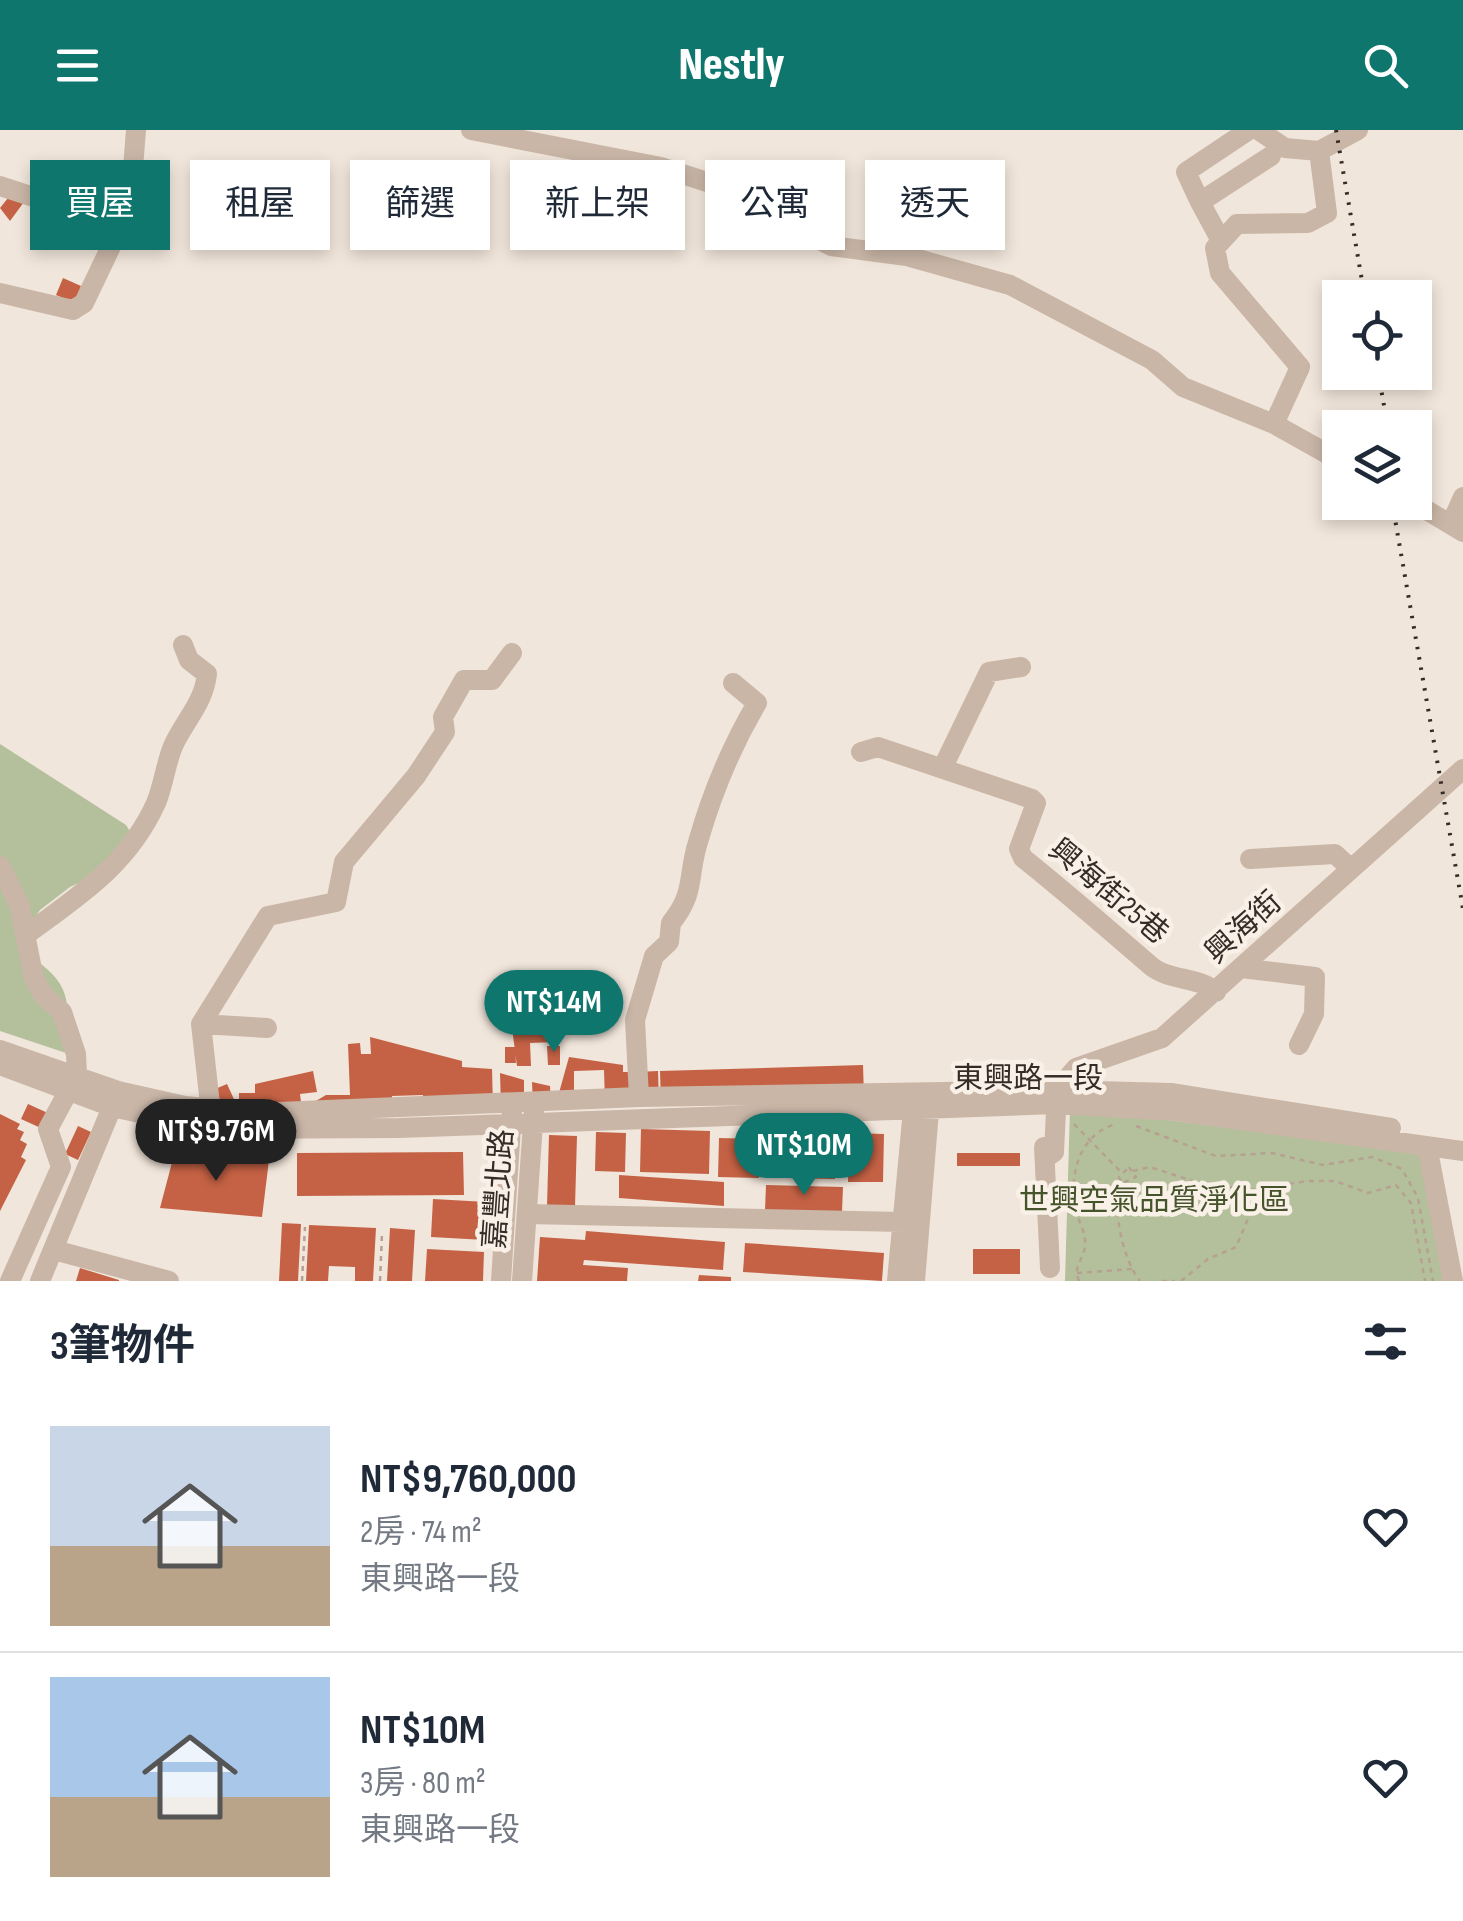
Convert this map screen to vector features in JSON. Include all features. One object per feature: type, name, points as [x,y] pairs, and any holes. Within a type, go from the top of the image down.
[{"type":"street","points":[[134,160],[136,130]]},
{"type":"street","points":[[470,130],[661,167],[713,184],[831,246],[906,256],[1010,285],[1152,360],[1183,387],[1274,424],[1322,452]]},
{"type":"street","points":[[1220,239],[1186,172],[1252,131],[1285,148],[1319,151],[1358,130]]},
{"type":"street","points":[[1274,424],[1300,367],[1264,330],[1215,266],[1220,239],[1237,224],[1308,223],[1327,213],[1319,151]]},
{"type":"street","points":[[1200,202],[1271,156]]},
{"type":"street","points":[[0,186],[30,196]]},
{"type":"street","points":[[0,293],[73,310],[84,303],[109,250]]},
{"type":"street","points":[[1432,513],[1457,528],[1463,497]]},
{"type":"street","points":[[27,934],[112,872],[154,808],[168,774],[172,749],[205,693],[207,674],[189,660],[182,645]]},
{"type":"street","points":[[212,1119],[201,1024],[268,916],[336,902],[344,862],[416,776],[445,732],[443,717],[464,680],[492,680],[512,653]]},
{"type":"street","points":[[943,767],[989,672],[1021,667]]},
{"type":"street","points":[[639,1097],[635,1020],[654,956],[669,942],[671,923],[682,912],[692,887],[697,844],[730,750],[757,704],[732,683]]},
{"type":"street","name":"興海街25巷","points":[[860,752],[878,747],[1032,799],[1036,803],[1020,850],[1024,858],[1153,968],[1191,984],[1209,985],[1216,992]]},
{"type":"street","name":"興海街","points":[[1056,1097],[1076,1068],[1162,1038],[1463,769]]},
{"type":"street","points":[[1250,858],[1335,854],[1351,869]]},
{"type":"street","points":[[0,866],[19,904],[34,980],[44,996],[62,1012],[69,1028],[72,1083],[48,1129],[61,1167],[10,1281]]},
{"type":"street","points":[[1241,968],[1316,977],[1314,1014],[1299,1044]]},
{"type":"street","points":[[201,1024],[266,1028]]},
{"type":"street","name":"東興路一段","points":[[0,1050],[72,1083],[112,1107],[212,1119],[1171,1094],[1463,1138]]},
{"type":"street","name":"東興路一段","points":[[0,1066],[118,1091],[212,1119]]},
{"type":"street","name":"東興路一段","points":[[523,1112],[639,1097],[922,1100]]},
{"type":"street","points":[[1050,1268],[1048,1157],[1043,1123],[1056,1097]]},
{"type":"street","name":"東興路一段","points":[[1056,1097],[1463,1151]]},
{"type":"street","points":[[897,1281],[902,1222],[922,1100]]},
{"type":"street","points":[[915,1281],[922,1100]]},
{"type":"street","points":[[40,1281],[112,1107]]},
{"type":"street","name":"嘉豐北路","points":[[522,1281],[527,1214],[523,1112]]},
{"type":"street","name":"嘉豐北路","points":[[501,1281],[523,1112]]},
{"type":"street","points":[[1427,1146],[1452,1281]]},
{"type":"street","points":[[527,1214],[902,1222]]},
{"type":"street","points":[[54,1250],[169,1281]]},
{"type":"path","points":[[1056,1097],[1088,1140],[1122,1173]]},
{"type":"path","points":[[1079,1281],[1076,1273],[1086,1240],[1074,1187],[1079,1154],[1102,1129],[1121,1124]]},
{"type":"path","points":[[1131,1125],[1216,1156],[1272,1152],[1323,1166],[1372,1157],[1402,1169],[1418,1198],[1433,1281]]},
{"type":"path","points":[[1122,1183],[1129,1184],[1136,1178],[1129,1167],[1119,1177],[1122,1183],[1115,1202],[1116,1216],[1132,1269],[1140,1281]]},
{"type":"path","points":[[1133,1171],[1150,1167],[1196,1182],[1249,1190],[1335,1181],[1368,1193],[1396,1185],[1411,1203],[1425,1281]]},
{"type":"path","points":[[1162,1281],[1178,1281],[1208,1259],[1236,1247],[1254,1205],[1276,1187]]},
{"type":"path","points":[[1249,1190],[1254,1205]]},
{"type":"path","points":[[302,1281],[305,1227]]},
{"type":"path","points":[[380,1281],[382,1233]]},
{"type":"path","points":[[1076,1273],[1132,1269]]},
{"type":"green space","points":[[0,744],[126,825],[136,841],[105,871],[70,887],[40,910],[22,935],[24,952],[53,974],[65,995],[69,1054],[0,1031]]},
{"type":"green space","name":"世興空氣品質淨化區","points":[[1070,1108],[1425,1152],[1447,1281],[1065,1281]]},
{"type":"building","points":[[12,193],[24,202],[10,221],[0,208]]},
{"type":"building","points":[[63,278],[81,286],[74,303],[56,295]]},
{"type":"building","points":[[555,1027],[556,1042],[530,1043],[531,1066],[517,1066],[512,1028]]},
{"type":"building","points":[[370,1037],[462,1061],[462,1067],[492,1069],[493,1106],[424,1108],[423,1095],[392,1096],[393,1109],[304,1108],[326,1095],[350,1095],[348,1044],[360,1043],[361,1054],[371,1054]]},
{"type":"building","points":[[547,1046],[560,1046],[560,1065],[548,1065]]},
{"type":"building","points":[[505,1047],[515,1047],[516,1063],[505,1063]]},
{"type":"building","points":[[569,1057],[623,1065],[623,1072],[633,1072],[634,1102],[605,1103],[604,1070],[574,1071],[574,1099],[557,1100]]},
{"type":"building","points":[[863,1065],[864,1096],[661,1102],[660,1071]]},
{"type":"building","points":[[313,1071],[317,1092],[300,1094],[302,1109],[239,1114],[239,1093],[255,1093],[255,1084]]},
{"type":"building","points":[[658,1071],[659,1102],[636,1072]]},
{"type":"building","points":[[500,1073],[524,1080],[524,1105],[501,1106]]},
{"type":"building","points":[[532,1082],[550,1086],[551,1105],[533,1105]]},
{"type":"building","points":[[227,1084],[238,1108],[226,1113],[215,1089]]},
{"type":"building","points":[[28,1104],[50,1114],[43,1129],[21,1119]]},
{"type":"building","points":[[0,1114],[20,1124],[17,1129],[24,1132],[20,1140],[27,1144],[21,1157],[26,1160],[0,1211]]},
{"type":"building","points":[[78,1126],[91,1132],[78,1160],[65,1154]]},
{"type":"building","points":[[641,1129],[710,1131],[709,1174],[640,1172]]},
{"type":"building","points":[[596,1132],[626,1133],[625,1172],[595,1171]]},
{"type":"building","points":[[849,1133],[884,1134],[883,1182],[848,1182]]},
{"type":"building","points":[[549,1135],[577,1136],[575,1207],[547,1206]]},
{"type":"building","points":[[788,1135],[836,1136],[835,1179],[787,1178]]},
{"type":"building","points":[[719,1138],[760,1139],[759,1178],[718,1177]]},
{"type":"building","points":[[175,1151],[269,1160],[262,1217],[160,1208]]},
{"type":"building","points":[[463,1152],[464,1195],[297,1196],[297,1153]]},
{"type":"building","points":[[957,1153],[1020,1153],[1020,1166],[957,1166]]},
{"type":"building","points":[[619,1175],[724,1182],[724,1206],[619,1198]]},
{"type":"building","points":[[766,1185],[843,1187],[842,1212],[765,1210]]},
{"type":"building","points":[[433,1199],[487,1202],[485,1240],[431,1237]]},
{"type":"building","points":[[282,1223],[301,1224],[298,1281],[279,1281]]},
{"type":"building","points":[[309,1225],[376,1228],[373,1281],[355,1281],[355,1267],[329,1266],[328,1281],[306,1281]]},
{"type":"building","points":[[390,1228],[415,1230],[412,1281],[387,1281]]},
{"type":"building","points":[[586,1231],[725,1242],[723,1270],[584,1260],[583,1265],[628,1268],[627,1281],[537,1281],[540,1237],[585,1240]]},
{"type":"building","points":[[745,1243],[884,1253],[882,1281],[743,1272]]},
{"type":"building","points":[[427,1249],[484,1252],[483,1281],[425,1281]]},
{"type":"building","points":[[973,1249],[1020,1249],[1020,1274],[973,1274]]},
{"type":"building","points":[[80,1268],[119,1280],[119,1281],[76,1281]]},
{"type":"building","points":[[699,1275],[731,1277],[731,1281],[698,1281]]},
{"type":"railway","points":[[1336,130],[1362,280]]},
{"type":"railway","points":[[1381,390],[1385,410]]},
{"type":"railway","points":[[1395,520],[1463,909]]}]
